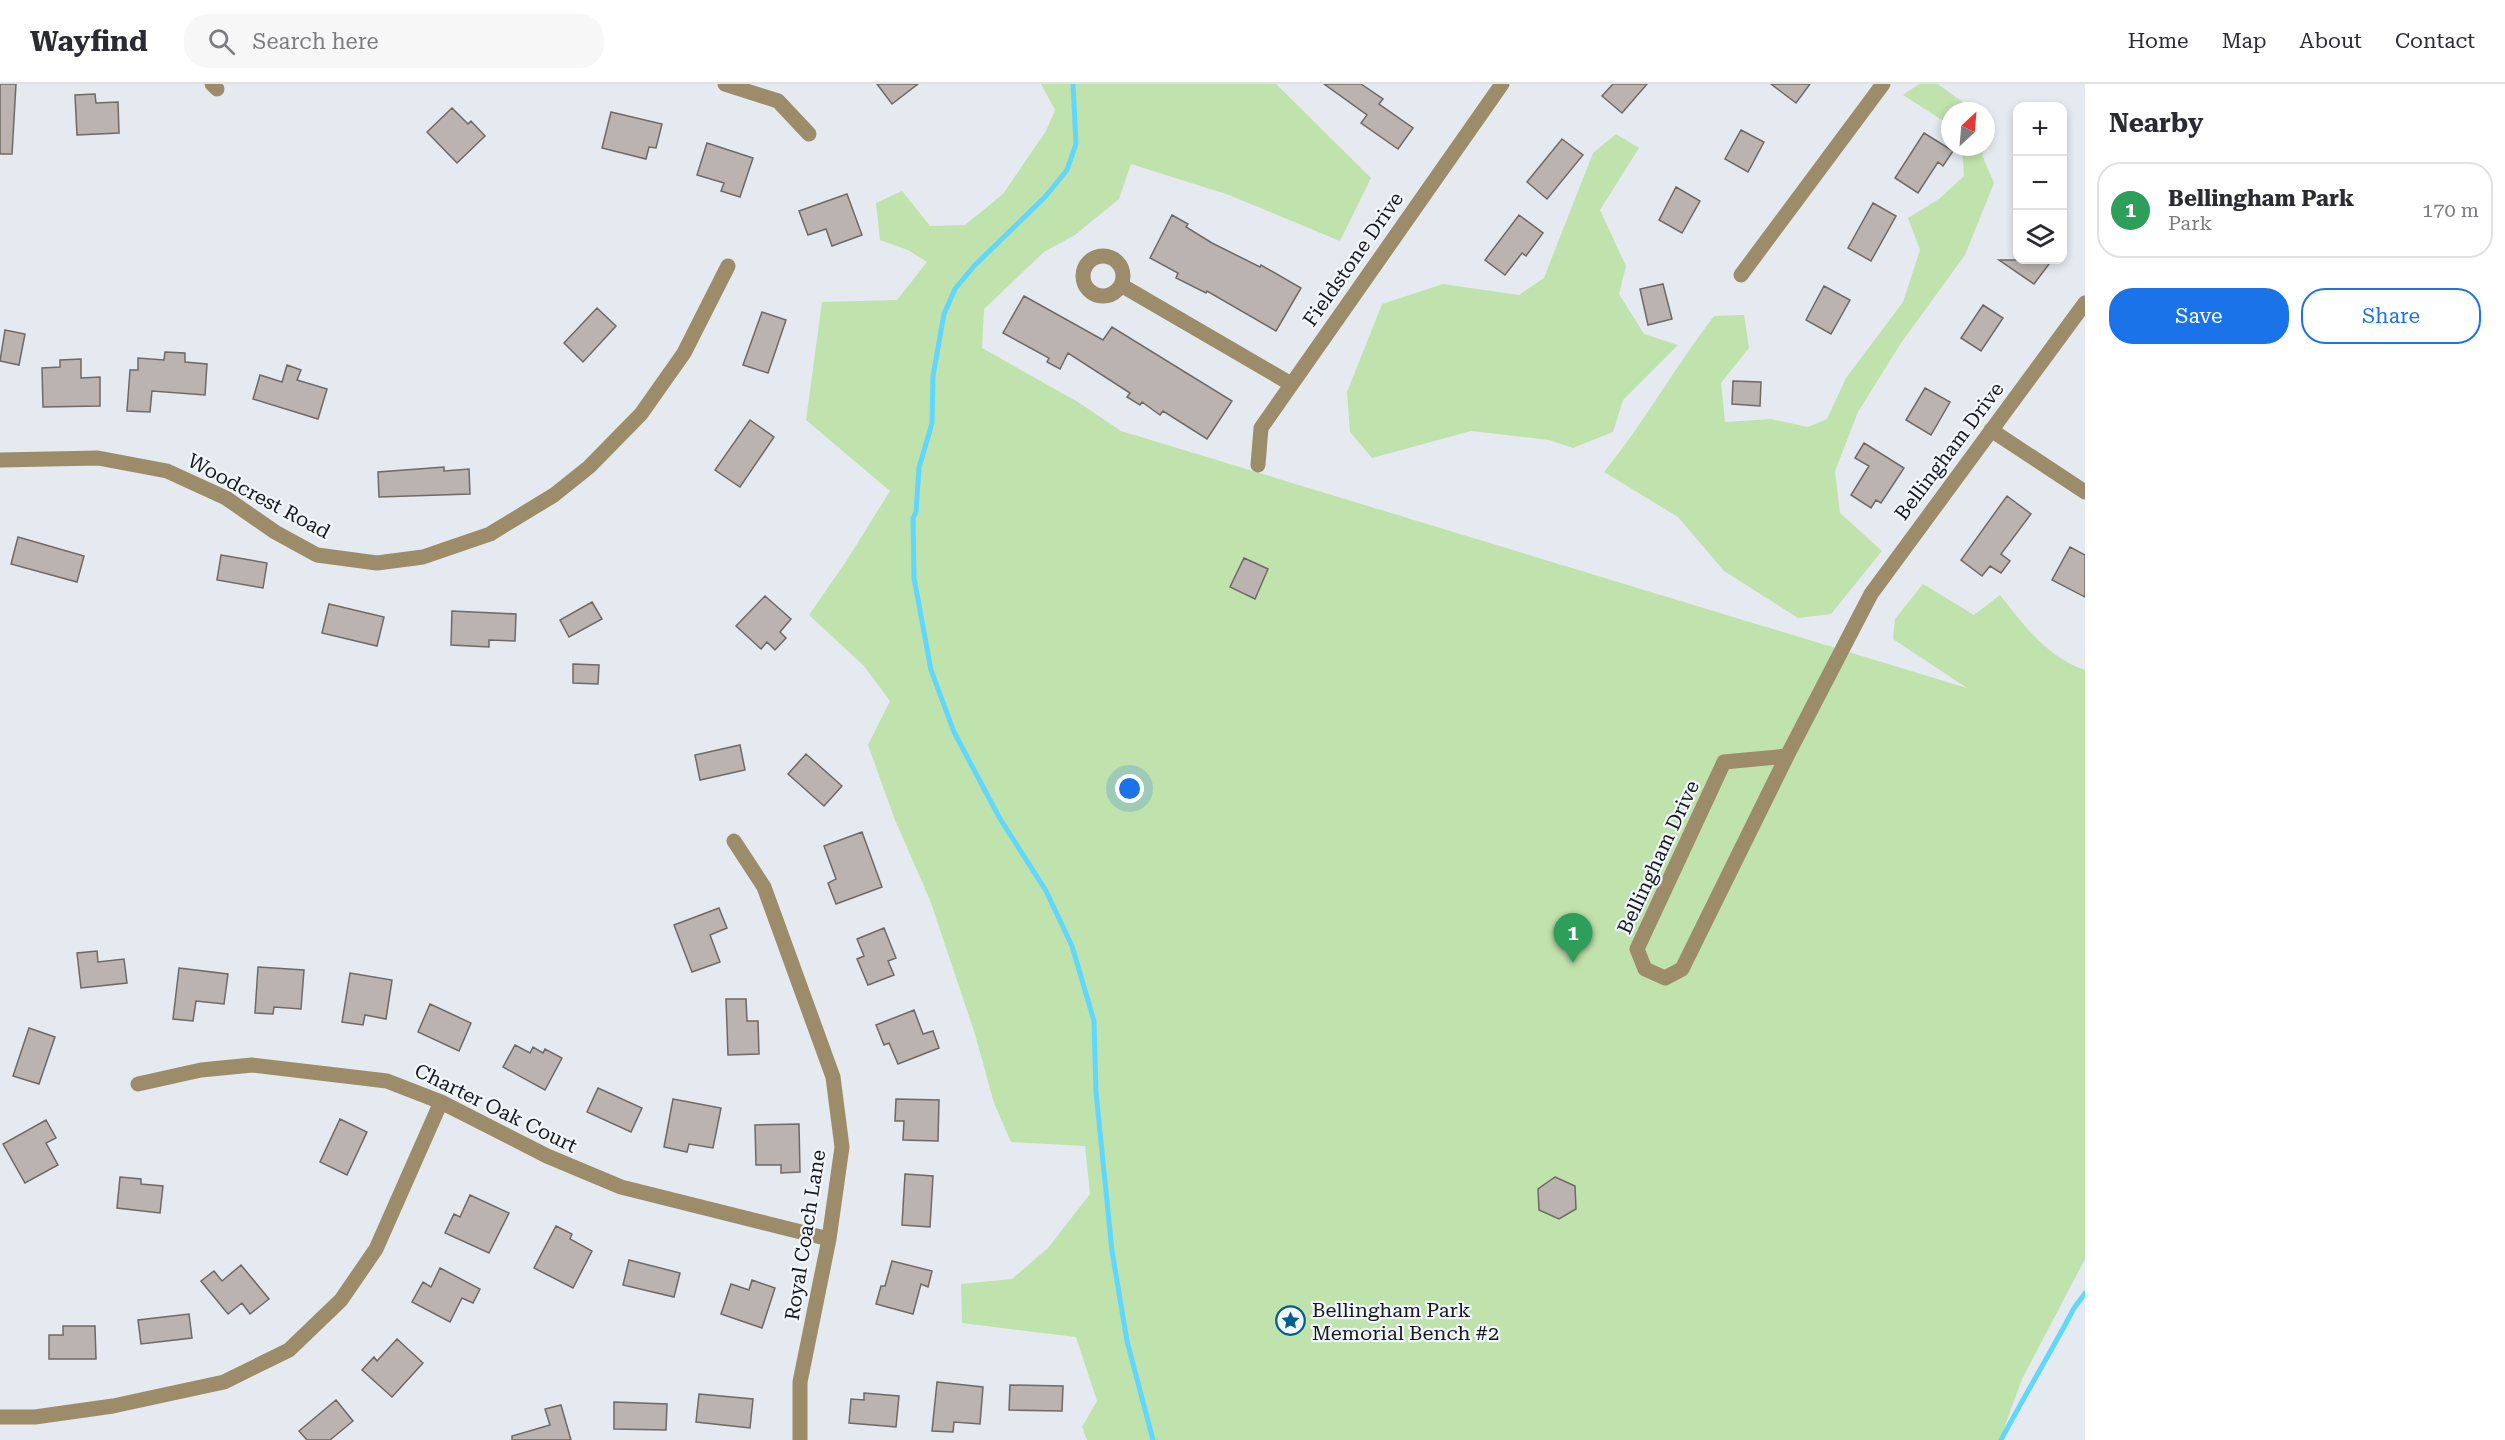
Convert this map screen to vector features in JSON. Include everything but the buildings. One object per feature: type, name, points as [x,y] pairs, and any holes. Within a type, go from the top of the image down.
[{"type":"street","points":[[725,84],[778,101],[809,134]]},
{"type":"street","name":"Fieldstone Drive","points":[[1258,465],[1261,428],[1502,84]]},
{"type":"street","points":[[1741,275],[1883,84]]},
{"type":"street","name":"Woodcrest Road","points":[[0,460],[98,458],[167,471],[226,498],[275,532],[317,555],[377,563],[423,557],[490,534],[554,495],[589,467],[641,414],[684,353],[728,266]]},
{"type":"street","points":[[1122,285],[1291,384]]},
{"type":"street","name":"Bellingham Drive","points":[[1787,756],[1724,762],[1637,949],[1645,969],[1665,978],[1682,969],[1787,756],[1871,594],[2085,303]]},
{"type":"street","points":[[1991,430],[2085,492]]},
{"type":"street","name":"Royal Coach Lane","points":[[734,841],[764,887],[833,1077],[842,1147],[830,1239],[800,1382],[800,1440]]},
{"type":"street","name":"Charter Oak Court","points":[[138,1084],[201,1070],[252,1065],[387,1081],[441,1102],[547,1156],[621,1187],[830,1239]]},
{"type":"street","points":[[0,1417],[35,1417],[102,1407],[224,1382],[289,1350],[341,1300],[376,1249],[441,1102]]},
{"type":"green space","points":[[1041,84],[1276,84],[1371,178],[1340,241],[1229,195],[1131,164],[1119,199],[1075,235],[1044,252],[984,309],[982,348],[1078,402],[1121,431],[1967,688],[1893,639],[1895,619],[1923,584],[1974,615],[2000,595],[2047,648],[2071,664],[2085,670],[2085,1259],[2022,1379],[2000,1440],[1087,1440],[1082,1427],[1097,1401],[1076,1337],[962,1323],[961,1284],[1012,1279],[1048,1248],[1090,1194],[1085,1146],[1011,1142],[994,1103],[975,1034],[930,900],[895,820],[868,745],[890,701],[864,666],[809,615],[890,491],[806,420],[822,302],[897,300],[927,262],[908,250],[880,240],[876,203],[902,191],[930,226],[965,225],[1003,194],[1046,131],[1055,110]]},
{"type":"green space","points":[[1919,84],[1938,84],[1963,102],[1941,102],[1941,119],[1903,95]]},
{"type":"green space","points":[[1616,134],[1639,148],[1600,210],[1626,266],[1619,294],[1644,334],[1678,345],[1623,400],[1613,432],[1573,448],[1549,440],[1471,431],[1372,458],[1350,432],[1347,392],[1382,304],[1443,284],[1519,295],[1544,278],[1593,153]]},
{"type":"green space","points":[[1963,156],[1982,156],[1994,183],[1965,255],[1901,343],[1858,412],[1835,471],[1840,513],[1882,551],[1831,614],[1798,618],[1724,571],[1678,517],[1604,472],[1633,434],[1714,316],[1744,315],[1749,348],[1721,383],[1725,422],[1771,419],[1808,427],[1827,419],[1846,378],[1903,302],[1920,250],[1908,218],[1939,199],[1964,176]]},
{"type":"waterway","points":[[1073,84],[1076,144],[1067,170],[1045,197],[974,266],[955,289],[944,314],[933,376],[932,423],[919,468],[916,512],[913,518],[914,578],[931,670],[954,732],[999,817],[1046,891],[1072,946],[1094,1021],[1096,1092],[1112,1251],[1127,1341],[1153,1440]]},
{"type":"waterway","points":[[2001,1440],[2073,1309],[2085,1293]]},
{"type":"place","name":"Bellingham Park","points":[[1573,963]]},
{"type":"place","name":"Bellingham Park Memorial Bench #2","points":[[1291,1321]]}]
